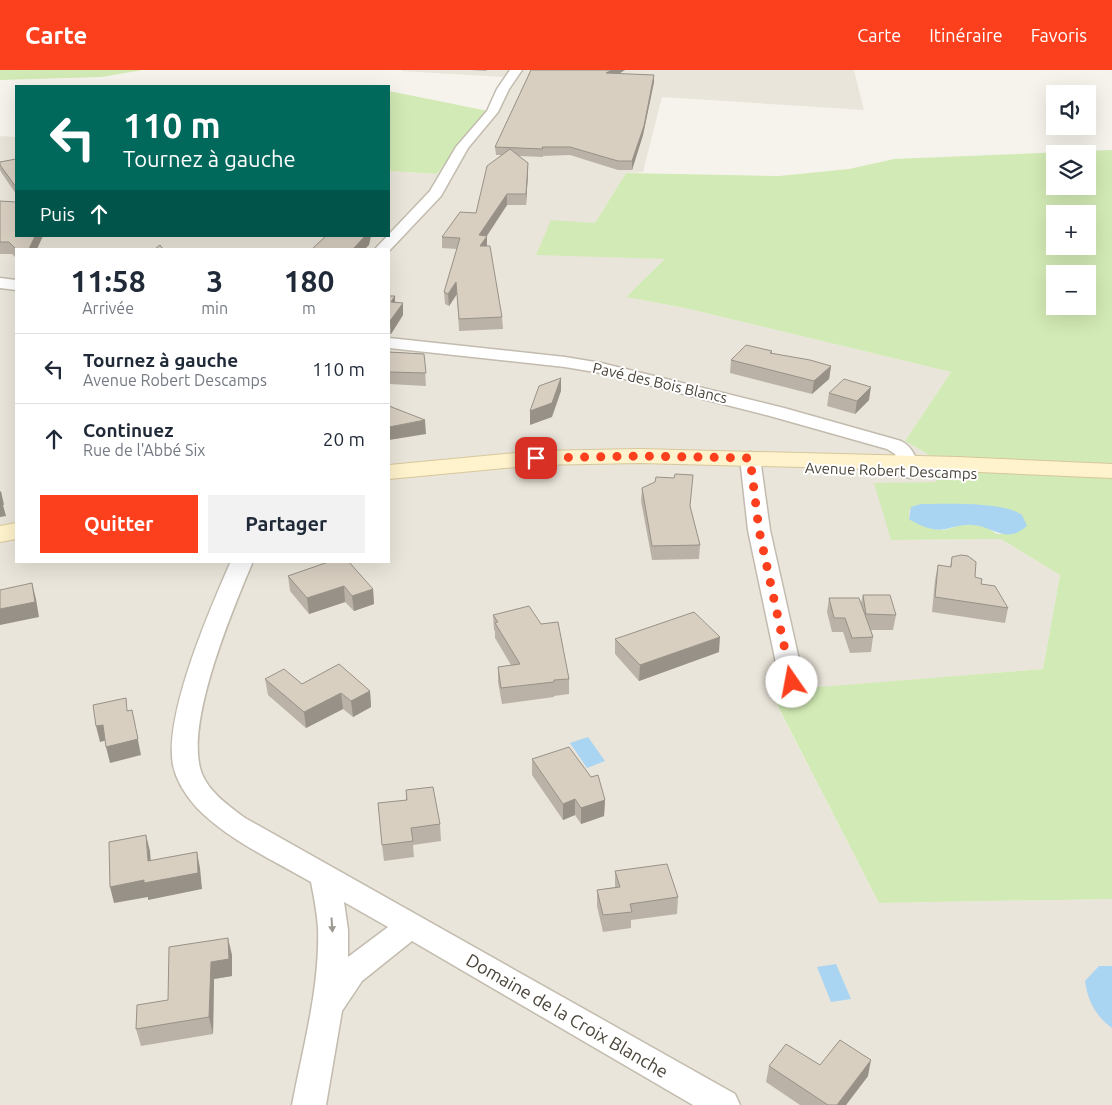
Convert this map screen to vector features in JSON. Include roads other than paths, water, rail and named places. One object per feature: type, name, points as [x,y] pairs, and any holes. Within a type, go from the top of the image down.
[{"type":"main road","name":"Avenue Robert Descamps","points":[[390,472],[520,465],[677,460],[909,467],[1112,470]]},
{"type":"main road","name":"Avenue Robert Descamps","points":[[909,467],[1112,476]]},
{"type":"main road","points":[[0,534],[15,531]]},
{"type":"street","points":[[383,248],[436,193],[462,147],[492,112],[502,90],[516,70]]},
{"type":"street","points":[[0,283],[15,285]]},
{"type":"street","name":"Pavé des Bois Blancs","points":[[390,343],[565,362],[624,373],[777,412],[894,445],[901,449],[909,467]]},
{"type":"street","points":[[751,463],[759,530],[792,682]]},
{"type":"street","name":"Domaine de la Croix Blanche","points":[[241,563],[223,606],[197,686],[187,735],[186,763],[197,789],[206,802],[235,826],[412,925],[723,1105]]},
{"type":"street","points":[[309,1105],[325,1011],[333,928],[324,876]]},
{"type":"street","points":[[325,1011],[341,984],[351,972],[412,925]]},
{"type":"water","points":[[921,504],[973,504],[1002,507],[1022,515],[1027,526],[1012,534],[999,533],[972,525],[962,525],[941,530],[931,529],[909,519],[911,507]]},
{"type":"water","points":[[588,737],[605,761],[587,768],[570,743]]},
{"type":"water","points":[[836,964],[851,999],[831,1002],[817,967]]},
{"type":"water","points":[[1099,966],[1112,966],[1112,1028],[1101,1019],[1086,989],[1085,981]]}]
